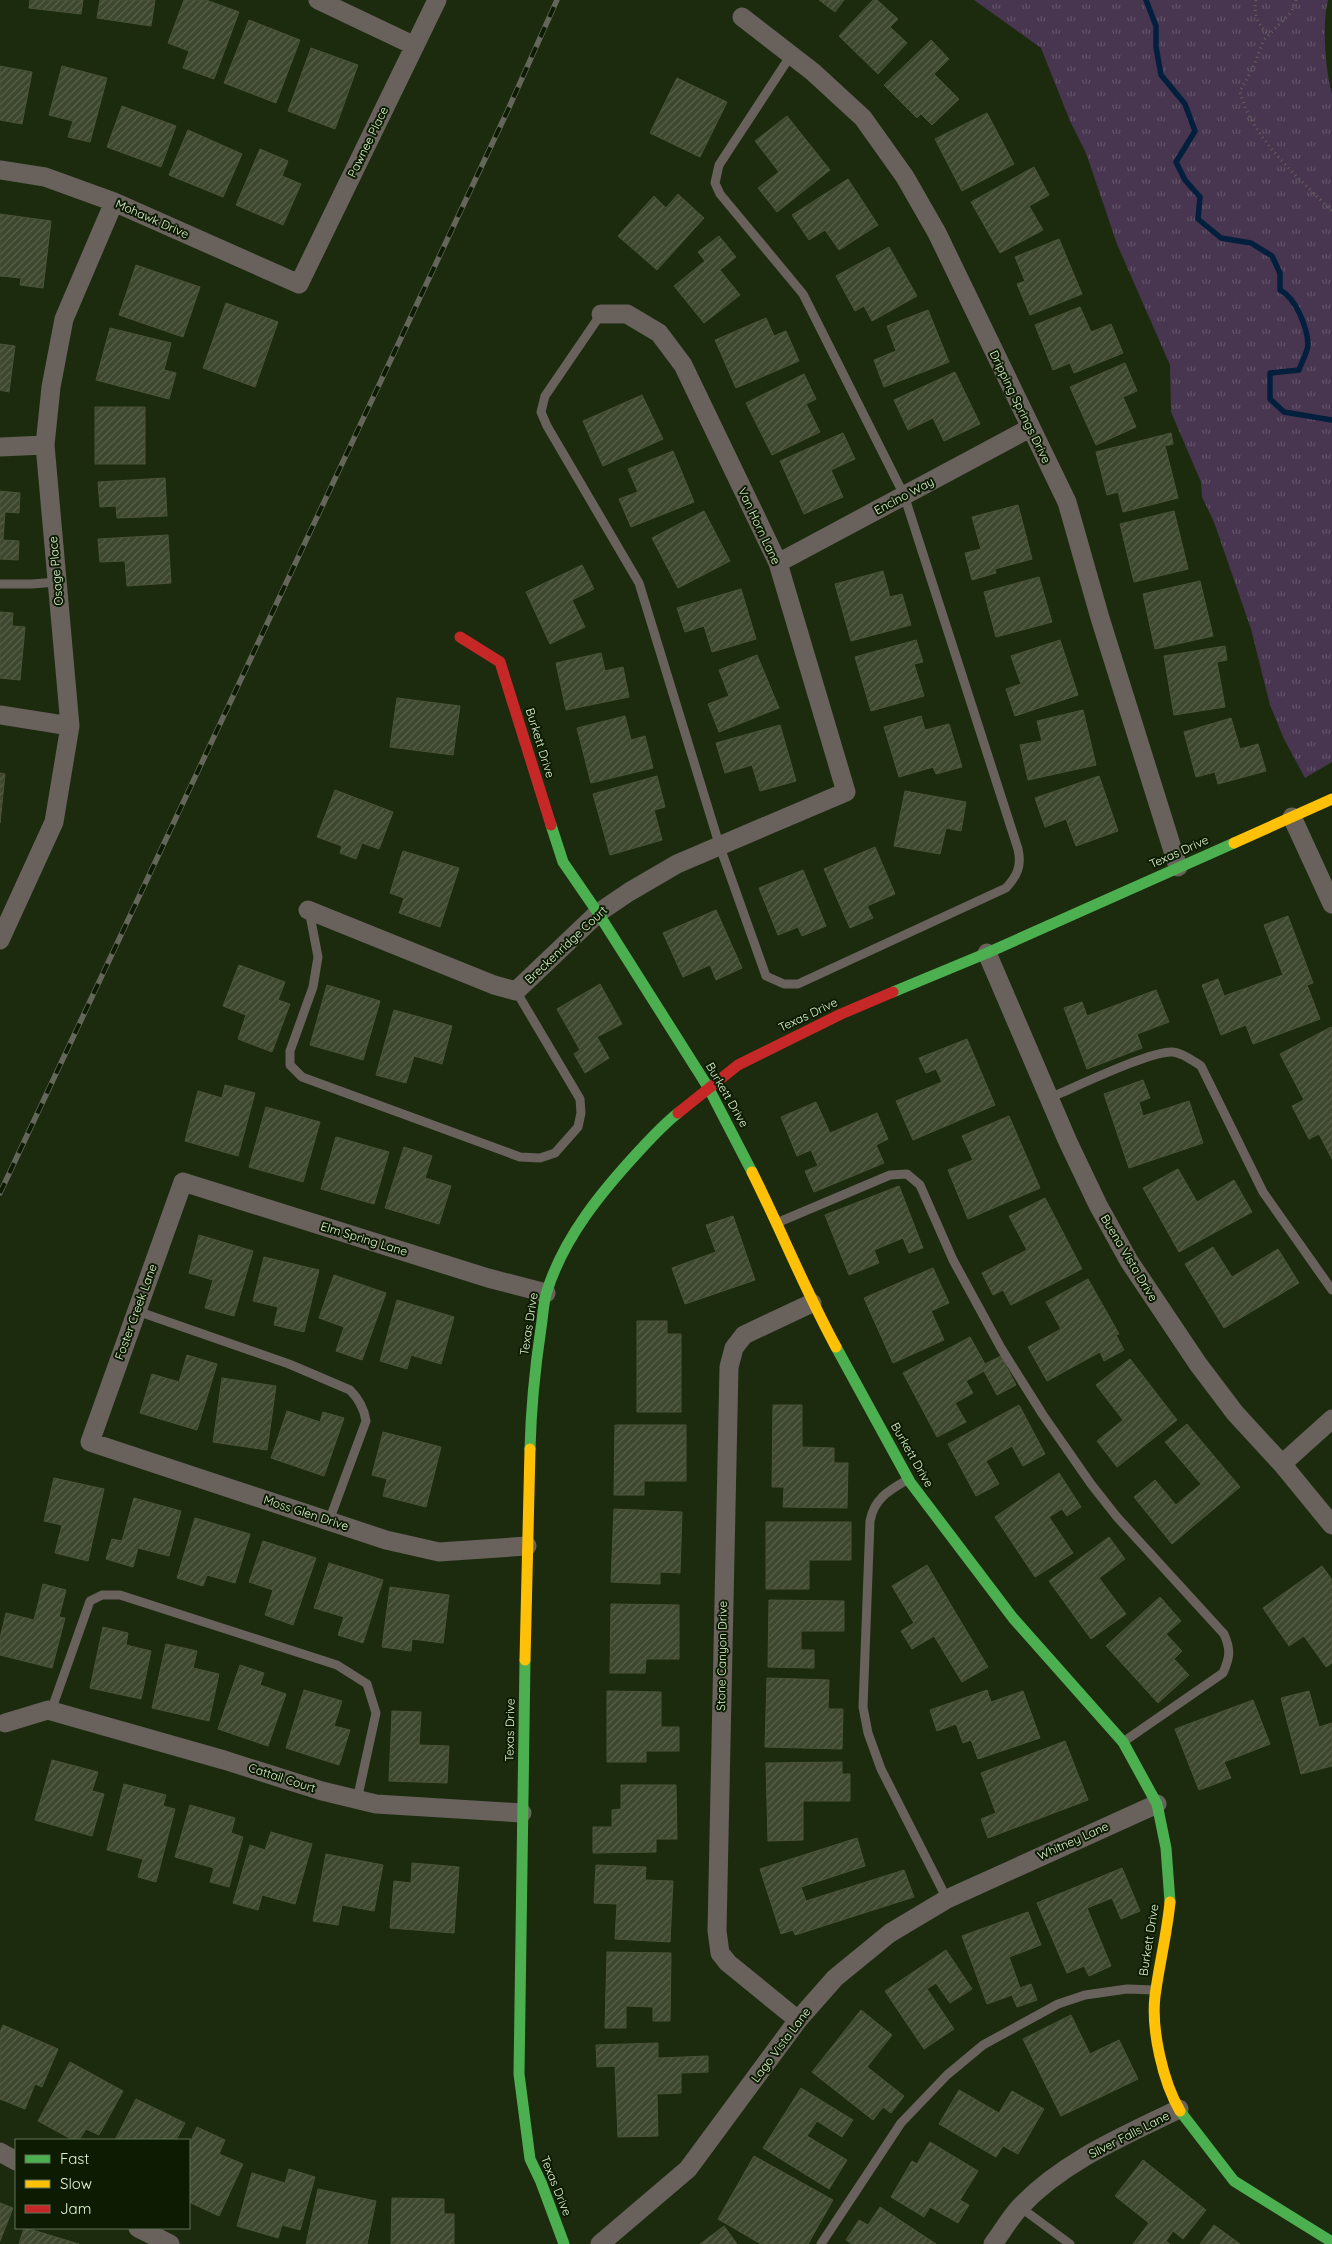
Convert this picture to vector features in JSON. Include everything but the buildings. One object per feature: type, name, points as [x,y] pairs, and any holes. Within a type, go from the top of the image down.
[{"type":"street","points":[[318,0],[415,46]]},
{"type":"street","name":"Pawnee Place","points":[[299,284],[437,0]]},
{"type":"street","name":"Dripping Springs Drive","points":[[742,17],[813,72],[863,118],[905,177],[937,233],[1067,502],[1100,618],[1178,867]]},
{"type":"street","name":"Mohawk Drive","points":[[0,170],[45,177],[114,202],[299,284]]},
{"type":"street","name":"Osage Place","points":[[0,940],[6,913],[54,822],[70,726],[45,445],[50,387],[64,319],[114,202]]},
{"type":"street","name":"Van Horn Lane","points":[[601,314],[627,314],[659,333],[683,365],[778,563],[846,792]]},
{"type":"street","name":"Encino Way","points":[[778,563],[1030,428]]},
{"type":"street","points":[[0,447],[45,445]]},
{"type":"street","name":"Burkett Drive","points":[[460,637],[500,662],[563,862],[598,913],[708,1087],[736,1138],[777,1222],[812,1303],[908,1480],[964,1557],[1013,1618],[1123,1742],[1157,1804],[1166,1848],[1170,1896],[1168,1925],[1156,1990],[1156,2035],[1164,2070],[1180,2109],[1234,2181],[1332,2242]]},
{"type":"street","points":[[0,715],[70,726]]},
{"type":"street","name":"Breckenridge Court","points":[[308,910],[494,986],[516,991],[598,913],[629,892],[677,864],[846,792]]},
{"type":"street","name":"Texas Drive","points":[[564,2244],[541,2182],[530,2159],[518,2074],[527,1546],[532,1416],[539,1340],[546,1293],[558,1262],[589,1210],[627,1164],[667,1121],[738,1065],[789,1038],[987,953],[1332,799]]},
{"type":"street","points":[[1292,817],[1332,904]]},
{"type":"street","name":"Buena Vista Drive","points":[[987,953],[1098,1206],[1134,1269],[1198,1364],[1235,1413],[1282,1464],[1332,1525]]},
{"type":"street","name":"Elm Spring Lane","points":[[183,1182],[488,1278],[546,1293]]},
{"type":"street","name":"Foster Creek Lane","points":[[90,1442],[183,1182]]},
{"type":"street","name":"Stone Canyon Drive","points":[[798,2020],[728,1963],[720,1953],[718,1931],[722,1662],[729,1367],[734,1348],[744,1335],[812,1303]]},
{"type":"street","points":[[1282,1464],[1332,1419]]},
{"type":"street","name":"Moss Glen Drive","points":[[90,1442],[386,1540],[439,1552],[527,1546]]},
{"type":"street","points":[[5,1723],[49,1710]]},
{"type":"street","name":"Cattail Court","points":[[49,1710],[357,1800],[376,1804],[522,1813]]},
{"type":"street","name":"Whitney Lane","points":[[990,1878],[1157,1804]]},
{"type":"street","name":"Lago Vista Lane","points":[[600,2244],[688,2169],[798,2020],[836,1978],[890,1933],[948,1899],[990,1878]]},
{"type":"street","name":"Silver Falls Lane","points":[[993,2244],[1020,2207],[1055,2176],[1107,2144],[1180,2109]]},
{"type":"street","points":[[0,2152],[15,2160]]},
{"type":"street","points":[[140,2229],[166,2243]]},
{"type":"lane","points":[[601,314],[545,396],[541,412],[547,426],[639,583],[720,847],[766,976],[784,984],[798,984],[1006,888],[1016,877],[1021,861],[1018,849],[904,495],[803,294],[720,194],[715,183],[718,165],[790,55]]},
{"type":"lane","points":[[0,584],[57,582]]},
{"type":"lane","points":[[308,910],[318,957],[312,987],[290,1051],[290,1065],[302,1077],[520,1157],[540,1158],[555,1153],[578,1127],[581,1113],[580,1099],[516,991]]},
{"type":"lane","points":[[1049,1098],[1152,1055],[1173,1052],[1190,1058],[1200,1066],[1262,1192],[1332,1290]]},
{"type":"lane","points":[[777,1222],[890,1175],[907,1174],[920,1184],[953,1260],[1001,1348],[1043,1415],[1091,1484],[1117,1517],[1224,1634],[1229,1646],[1228,1661],[1223,1672],[1123,1742]]},
{"type":"lane","points":[[137,1311],[289,1364],[350,1390],[358,1398],[366,1421],[329,1521]]},
{"type":"lane","points":[[908,1480],[886,1492],[877,1501],[870,1521],[863,1707],[874,1753],[948,1899]]},
{"type":"lane","points":[[49,1710],[90,1601],[102,1595],[120,1595],[337,1665],[367,1684],[376,1713],[357,1800]]},
{"type":"lane","points":[[821,2244],[902,2124],[947,2075],[983,2045],[1058,2004],[1085,1995],[1127,1989],[1156,1990]]},
{"type":"lane","points":[[1020,2207],[1070,2244]]},
{"type":"path","points":[[1256,0],[1255,10],[1258,21],[1268,34]]},
{"type":"path","points":[[1296,0],[1291,12],[1264,40],[1252,70],[1240,91],[1243,106],[1281,161],[1332,211]]},
{"type":"green space","points":[[974,0],[1328,0],[1325,21],[1325,47],[1332,94],[1332,762],[1305,778],[1284,739],[1270,705],[1251,629],[1214,522],[1202,497],[1201,482],[1171,412],[1170,365],[1117,244],[1086,153],[1070,121],[1041,48]]},
{"type":"waterway","points":[[1146,0],[1156,26],[1156,47],[1161,75],[1185,104],[1195,131],[1176,162],[1185,180],[1200,197],[1198,219],[1221,238],[1251,243],[1272,256],[1280,273],[1280,290],[1296,306],[1305,330],[1308,347],[1299,370],[1270,373],[1270,399],[1284,412],[1332,420]]},
{"type":"railway","points":[[0,1193],[507,112],[557,0]]},
{"type":"traffic: fast","points":[[551,825],[563,862],[598,913],[708,1087],[752,1172]]},
{"type":"traffic: fast","points":[[893,992],[987,953],[1234,843]]},
{"type":"traffic: fast","points":[[530,1449],[534,1388],[544,1305],[554,1271],[574,1233],[598,1198],[645,1145],[678,1113]]},
{"type":"traffic: fast","points":[[836,1347],[910,1482],[1013,1618],[1123,1742],[1157,1804],[1166,1848],[1170,1902]]},
{"type":"traffic: fast","points":[[525,1660],[519,2074],[530,2159],[541,2182],[564,2244]]},
{"type":"traffic: fast","points":[[1180,2111],[1234,2181],[1332,2242]]},
{"type":"traffic: slow","points":[[1234,843],[1332,799]]},
{"type":"traffic: slow","points":[[752,1172],[836,1347]]},
{"type":"traffic: slow","points":[[525,1660],[530,1449]]},
{"type":"traffic: slow","points":[[1170,1902],[1154,2010],[1157,2040],[1164,2071],[1168,2086],[1180,2111]]},
{"type":"traffic: jam","points":[[460,637],[500,662],[551,825]]},
{"type":"traffic: jam","points":[[678,1113],[738,1065],[841,1014],[893,992]]}]
